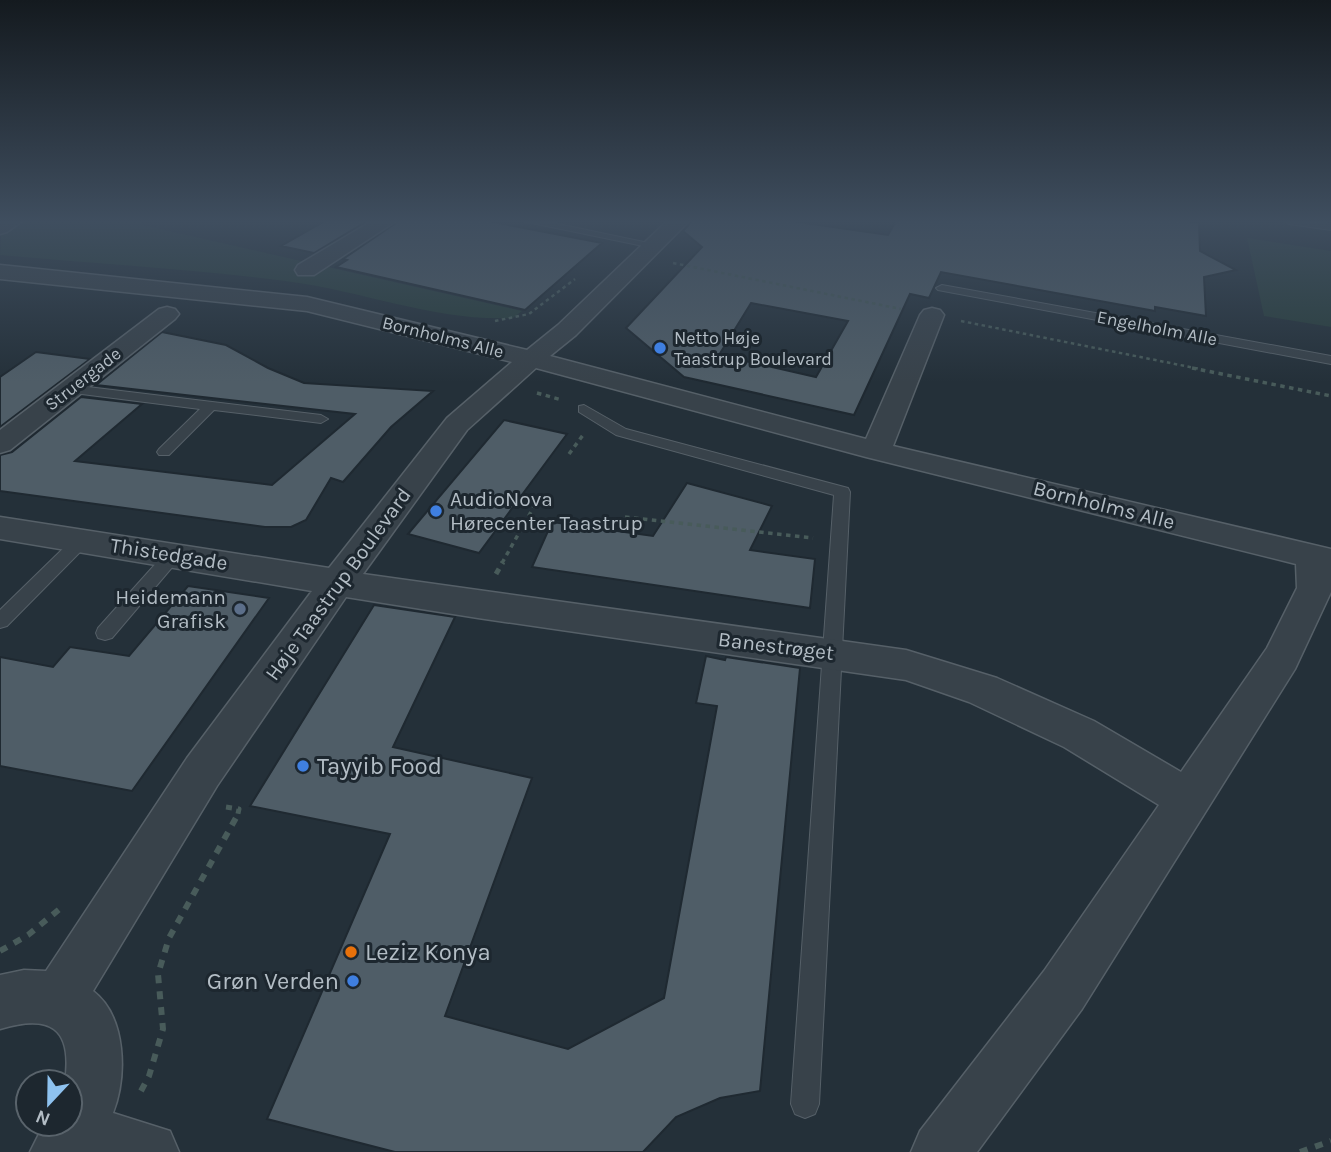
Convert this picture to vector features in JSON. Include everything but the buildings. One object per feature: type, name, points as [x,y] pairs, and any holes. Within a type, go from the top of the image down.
[{"type":"street","name":"Bornholms Alle","points":[[26,275],[307,304],[467,342],[876,451],[1322,559]]},
{"type":"street","name":"Høje Taastrup Boulevard","points":[[58,999],[202,772],[337,583],[457,424],[486,396],[567,330],[618,275]]},
{"type":"street","name":"Struergade","points":[[0,444],[167,314]]},
{"type":"street","points":[[876,451],[932,315]]},
{"type":"street","name":"Thistedgade","points":[[0,528],[174,554],[337,583]]},
{"type":"street","points":[[941,1152],[1063,990],[1281,658],[1315,588],[1322,559]]},
{"type":"street","name":"Banestrøget","points":[[337,583],[478,605],[831,652],[906,665],[983,690],[1079,734],[1187,799]]},
{"type":"street","points":[[0,1002],[26,996],[58,999],[76,1009],[88,1025],[95,1045],[95,1072],[89,1100],[67,1142],[149,1152]]},
{"type":"lane","name":"Engelholm Alle","points":[[942,288],[1331,360]]},
{"type":"lane","points":[[71,389],[321,419]]},
{"type":"lane","points":[[164,452],[211,406]]},
{"type":"lane","points":[[584,409],[621,432],[842,492],[805,1104]]},
{"type":"lane","points":[[0,621],[82,540]]},
{"type":"lane","points":[[105,633],[174,554]]},
{"type":"path","points":[[467,342],[491,321],[529,314],[573,280],[584,275]]},
{"type":"path","points":[[758,275],[932,315],[1331,396]]},
{"type":"path","points":[[478,605],[536,503]]},
{"type":"path","points":[[625,517],[839,540]]},
{"type":"path","points":[[1300,1152],[1331,1141]]},
{"type":"green space","points":[[233,275],[362,275],[522,311],[513,318],[457,315]]},
{"type":"green space","points":[[1255,275],[1331,275],[1331,327],[1264,316]]},
{"type":"place","name":"Netto Høje Taastrup Boulevard","points":[[660,348]]},
{"type":"place","name":"AudioNova Hørecenter Taastrup","points":[[436,511]]},
{"type":"place","name":"Heidemann Grafisk","points":[[240,609]]},
{"type":"place","name":"Tayyib Food","points":[[303,766]]},
{"type":"place","name":"Leziz Konya","points":[[351,952]]},
{"type":"place","name":"Grøn Verden","points":[[353,981]]}]
